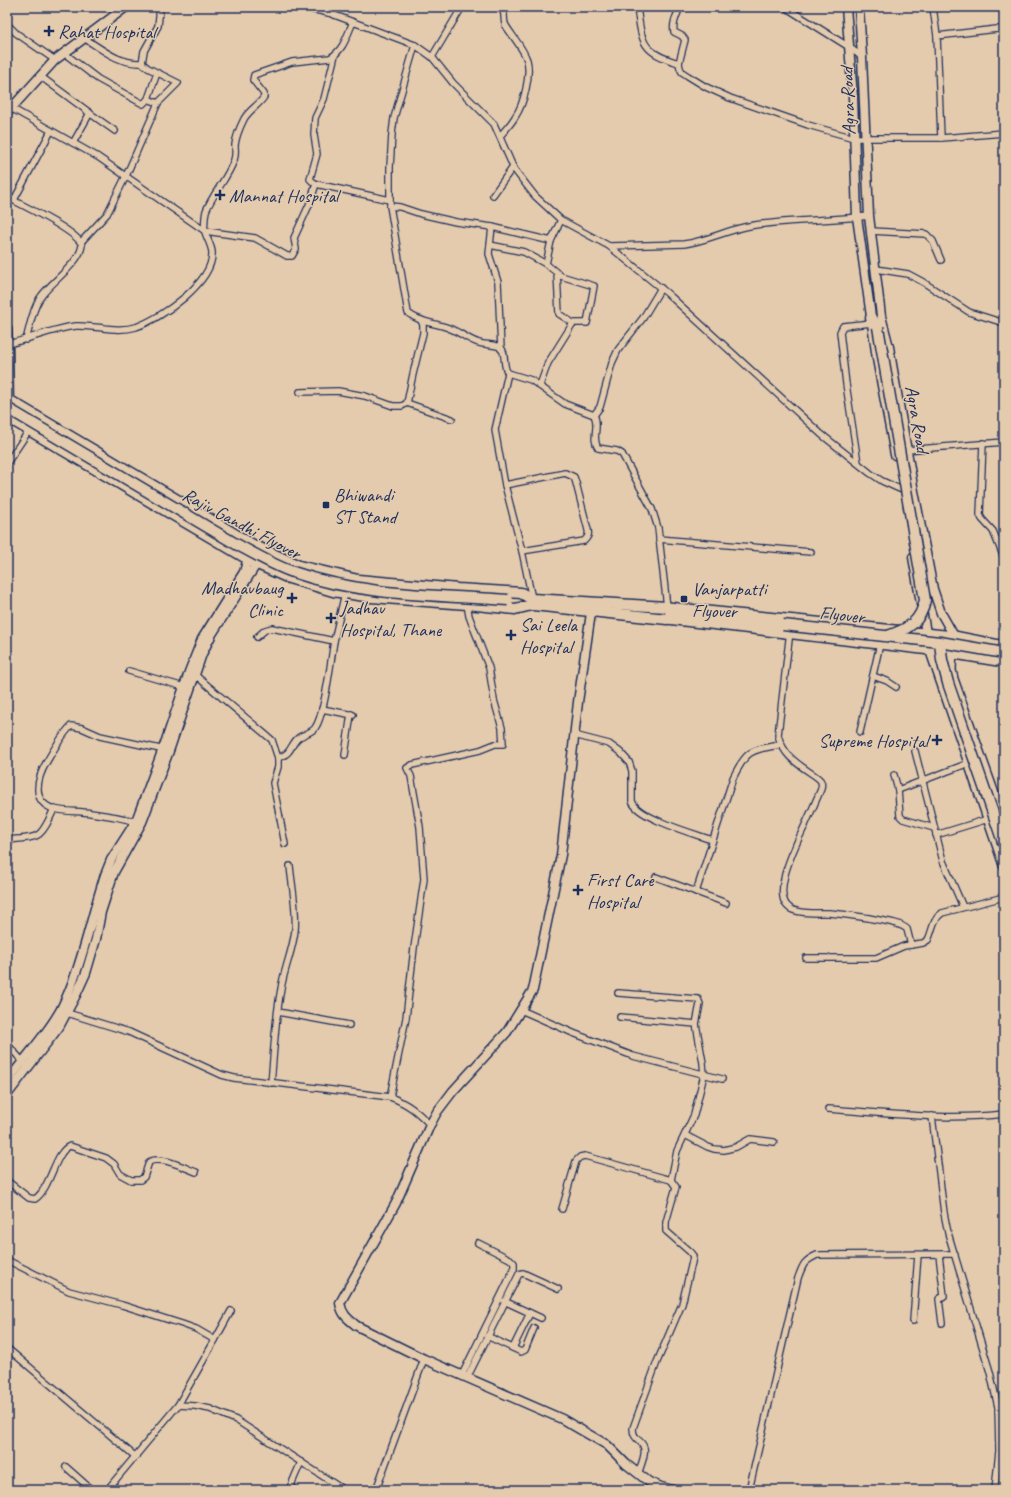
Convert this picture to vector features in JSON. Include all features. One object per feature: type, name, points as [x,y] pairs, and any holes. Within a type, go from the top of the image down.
[{"type":"highway","points":[[874,323],[925,600],[920,615],[915,621],[909,626],[888,636]]},
{"type":"highway","points":[[8,408],[38,417],[253,545],[299,566],[350,579],[521,593],[527,601]]},
{"type":"highway","points":[[8,408],[30,430],[257,564],[288,578],[345,593],[371,597],[515,609],[527,601],[592,607],[667,619],[678,614]]},
{"type":"highway","name":"Rajiv Gandhi Flyover","points":[[8,408],[236,544],[292,572],[318,580],[368,590],[527,601]]},
{"type":"highway","points":[[592,607],[667,607],[678,614]]},
{"type":"highway","name":"Flyover","points":[[678,614],[940,642],[1004,653]]},
{"type":"highway","points":[[940,642],[942,660],[948,683],[1004,845]]},
{"type":"main road","points":[[667,607],[954,636],[1004,646]]},
{"type":"main road","points":[[667,619],[930,650],[1004,662]]},
{"type":"main road","name":"Agra Road","points":[[926,633],[930,650],[941,678],[1004,865]]},
{"type":"main road","points":[[954,636],[952,654],[953,679],[1000,801],[1004,822]]},
{"type":"street","points":[[126,7],[55,60],[9,111],[73,143],[126,176],[205,231],[255,238],[282,254],[290,256],[292,256],[296,249],[294,238],[308,208],[316,184]]},
{"type":"street","points":[[142,63],[144,51],[158,26],[160,7]]},
{"type":"street","points":[[301,7],[330,10],[353,22],[415,45],[432,56],[453,83],[491,120],[500,136],[513,167],[535,196],[561,220],[609,246],[661,288],[807,422],[858,463],[882,480],[902,490],[913,486]]},
{"type":"street","points":[[432,56],[462,7]]},
{"type":"street","points":[[500,7],[504,12],[505,25],[523,52],[527,61],[528,69],[525,90],[517,115],[500,136]]},
{"type":"street","points":[[637,7],[645,44],[651,52],[679,63]]},
{"type":"street","points":[[680,7],[674,21],[673,29],[674,32],[682,36],[685,40],[679,63],[682,72],[706,87],[730,98],[808,125],[854,138],[941,138],[1004,133]]},
{"type":"street","points":[[785,7],[849,47],[862,57]]},
{"type":"street","name":"Agra Road","points":[[846,7],[857,217],[874,323],[877,359],[902,490],[926,633]]},
{"type":"street","name":"Agra Road","points":[[858,7],[862,57],[869,216],[881,316],[933,589],[940,613],[954,636]]},
{"type":"street","points":[[933,7],[937,36],[941,138]]},
{"type":"street","points":[[8,344],[74,326],[126,330],[147,323],[194,290],[206,274],[211,264],[212,253],[210,242],[205,231],[206,212],[234,162],[237,135],[240,126],[250,112],[264,97],[264,94],[253,80],[254,75],[292,62],[324,60],[335,55],[343,46],[353,22]]},
{"type":"street","points":[[7,24],[16,33],[55,60]]},
{"type":"street","points":[[937,36],[998,29],[1004,30]]},
{"type":"street","points":[[26,340],[37,302],[46,290],[66,271],[81,251],[81,242],[107,214],[126,176],[158,103],[178,83],[148,68],[142,63],[132,63],[119,60],[84,38]]},
{"type":"street","points":[[415,45],[394,118],[390,167],[390,203],[406,306],[408,313],[412,317],[450,328],[473,341],[501,349]]},
{"type":"street","points":[[64,53],[98,79],[142,104],[148,99],[157,73]]},
{"type":"street","points":[[335,55],[326,93],[315,118],[314,135],[317,154],[310,179],[312,181],[316,184],[390,203],[421,214],[456,222],[492,227],[551,241]]},
{"type":"street","points":[[40,76],[115,132]]},
{"type":"street","points":[[148,99],[158,103]]},
{"type":"street","points":[[73,143],[89,116],[88,112]]},
{"type":"street","points":[[14,200],[51,131]]},
{"type":"street","points":[[493,195],[513,167]]},
{"type":"street","points":[[7,197],[56,223],[81,242]]},
{"type":"street","points":[[609,246],[684,244],[696,242],[747,226],[869,216]]},
{"type":"street","points":[[546,264],[551,241],[561,220]]},
{"type":"street","points":[[492,227],[490,260],[498,282],[501,349],[505,368],[508,373],[531,380],[565,404],[594,415],[596,419],[595,440],[598,448],[617,451],[622,454],[657,520],[667,607]]},
{"type":"street","points":[[871,231],[926,234],[933,241],[941,260]]},
{"type":"street","points":[[490,245],[524,252],[546,264],[566,278],[594,286],[587,323],[573,323],[559,314],[557,273]]},
{"type":"street","points":[[876,269],[908,274],[969,312],[1004,323]]},
{"type":"street","points":[[594,415],[600,407],[612,363],[618,350],[643,318],[661,288]]},
{"type":"street","points":[[300,392],[346,392],[365,396],[398,407],[402,406],[407,403],[423,333],[423,325],[421,320]]},
{"type":"street","points":[[540,386],[548,363],[573,323]]},
{"type":"street","points":[[858,463],[840,332],[843,326],[874,323]]},
{"type":"street","points":[[7,328],[8,408]]},
{"type":"street","points":[[508,373],[495,430],[505,485],[522,551],[527,601]]},
{"type":"street","points":[[407,403],[452,419]]},
{"type":"street","points":[[7,463],[38,417]]},
{"type":"street","points":[[906,450],[1004,442]]},
{"type":"street","points":[[984,443],[980,515],[993,531],[1004,558]]},
{"type":"street","points":[[505,485],[565,473],[574,477],[578,490],[589,534],[587,538],[584,541],[522,551]]},
{"type":"street","points":[[659,539],[811,552]]},
{"type":"street","points":[[7,1095],[44,1034],[64,1012],[87,969],[101,912],[114,872],[139,822],[166,750],[202,639],[244,572],[253,545]]},
{"type":"street","points":[[166,750],[184,687],[212,634],[257,564],[264,550]]},
{"type":"street","points":[[413,600],[414,585]]},
{"type":"street","points":[[278,758],[288,754],[300,736],[314,729],[322,709],[334,641],[345,593]]},
{"type":"street","points":[[390,1097],[406,1018],[424,879],[420,827],[411,776],[407,768],[412,765],[480,750],[495,744],[504,744],[502,728],[494,700],[489,668],[469,616],[467,604]]},
{"type":"street","points":[[592,607],[578,702],[561,855],[533,990],[507,1032],[453,1091],[437,1112],[396,1202],[340,1304],[344,1315],[357,1326],[424,1358],[562,1419],[607,1445],[626,1464],[649,1482],[661,1488],[673,1490]]},
{"type":"street","points":[[790,619],[790,633],[778,735],[781,745],[786,753],[793,760],[818,778],[821,781],[822,789],[790,857],[783,884],[783,895],[788,908],[800,912],[854,915],[898,924],[907,929],[911,945]]},
{"type":"street","points":[[257,637],[265,630],[272,628],[334,641]]},
{"type":"street","points":[[860,732],[880,644]]},
{"type":"street","points":[[129,671],[184,687]]},
{"type":"street","points":[[191,673],[272,740],[278,758],[278,766],[273,783],[285,844]]},
{"type":"street","points":[[873,676],[887,681],[896,687]]},
{"type":"street","points":[[322,709],[352,715],[345,755]]},
{"type":"street","points":[[139,822],[90,812],[54,809],[44,804],[39,795],[37,786],[38,779],[52,752],[71,726],[82,728],[100,736],[166,750]]},
{"type":"street","points":[[574,735],[609,744],[620,752],[629,762],[632,771],[632,801],[633,806],[638,810],[664,823],[712,840]]},
{"type":"street","points":[[696,892],[712,840],[741,761],[752,751],[781,745]]},
{"type":"street","points":[[915,751],[947,873],[963,907]]},
{"type":"street","points":[[898,790],[969,763]]},
{"type":"street","points":[[894,775],[898,790],[900,812],[903,819],[908,822],[934,828]]},
{"type":"street","points":[[7,840],[31,838],[40,834],[46,827],[54,809]]},
{"type":"street","points":[[936,835],[988,819]]},
{"type":"street","points":[[64,1012],[105,875],[111,860],[139,822]]},
{"type":"street","points":[[271,1083],[282,983],[293,946],[295,930],[296,916],[290,866]]},
{"type":"street","points":[[656,877],[726,903]]},
{"type":"street","points":[[806,958],[876,958],[911,945],[924,943],[928,940],[933,923],[942,913],[1004,897]]},
{"type":"street","points":[[78,967],[87,969]]},
{"type":"street","points":[[618,993],[698,999],[700,1004],[696,1024],[704,1075],[694,1115],[677,1151],[671,1180]]},
{"type":"street","points":[[521,1010],[579,1036],[633,1056],[722,1079]]},
{"type":"street","points":[[64,1012],[129,1032],[222,1075],[250,1081],[390,1097],[409,1105],[430,1125]]},
{"type":"street","points":[[278,1012],[348,1025]]},
{"type":"street","points":[[620,1017],[696,1024]]},
{"type":"street","points":[[7,1044],[25,1064]]},
{"type":"street","points":[[7,1082],[25,1064]]},
{"type":"street","points":[[828,1109],[977,1118],[1004,1114]]},
{"type":"street","points":[[932,1116],[944,1213],[948,1233],[990,1372],[998,1407],[999,1451],[995,1490]]},
{"type":"street","points":[[685,1135],[708,1147],[719,1150],[736,1147],[750,1139],[774,1142]]},
{"type":"street","points":[[7,1180],[29,1198],[35,1199],[45,1188],[63,1151],[70,1146],[75,1146],[106,1158],[114,1164],[120,1174],[131,1180],[140,1180],[144,1177],[149,1162],[153,1160],[164,1161],[196,1172]]},
{"type":"street","points":[[562,1209],[576,1161],[580,1156],[585,1156],[671,1180],[676,1187],[666,1222],[666,1231],[693,1256],[682,1304],[657,1362],[633,1428],[634,1437],[642,1444],[644,1448],[643,1460],[638,1474]]},
{"type":"street","points":[[465,1376],[514,1269],[514,1263],[510,1259],[478,1243]]},
{"type":"street","points":[[939,1254],[944,1296],[939,1300],[942,1323]]},
{"type":"street","points":[[749,1490],[798,1278],[801,1268],[807,1259],[817,1255],[955,1254]]},
{"type":"street","points":[[913,1321],[918,1255]]},
{"type":"street","points":[[7,1260],[68,1291],[122,1305],[182,1324],[215,1340]]},
{"type":"street","points":[[465,1376],[519,1274],[521,1273],[558,1289]]},
{"type":"street","points":[[504,1301],[542,1318]]},
{"type":"street","points":[[107,1490],[178,1405],[231,1311]]},
{"type":"street","points":[[513,1348],[530,1313]]},
{"type":"street","points":[[487,1336],[521,1352],[523,1351],[534,1328]]},
{"type":"street","points":[[7,1348],[136,1457]]},
{"type":"street","points":[[376,1490],[424,1358]]},
{"type":"street","points":[[178,1405],[210,1409],[236,1420],[344,1490]]},
{"type":"street","points":[[289,1490],[301,1462]]},
{"type":"street","points":[[66,1467],[92,1490]]},
{"type":"place","name":"Rahat Hospital","points":[[49,31]]},
{"type":"place","name":"Mannat Hospital","points":[[220,195]]},
{"type":"place","name":"Bhiwandi ST Stand","points":[[326,505]]},
{"type":"place","name":"Madhavbaug Clinic","points":[[292,598]]},
{"type":"place","name":"Vanjarpatti Flyover","points":[[684,599]]},
{"type":"place","name":"Jadhav Hospital, Thane","points":[[331,618]]},
{"type":"place","name":"Sai Leela Hospital","points":[[511,635]]},
{"type":"place","name":"Supreme Hospital","points":[[937,740]]},
{"type":"place","name":"First Care Hospital","points":[[578,890]]}]
